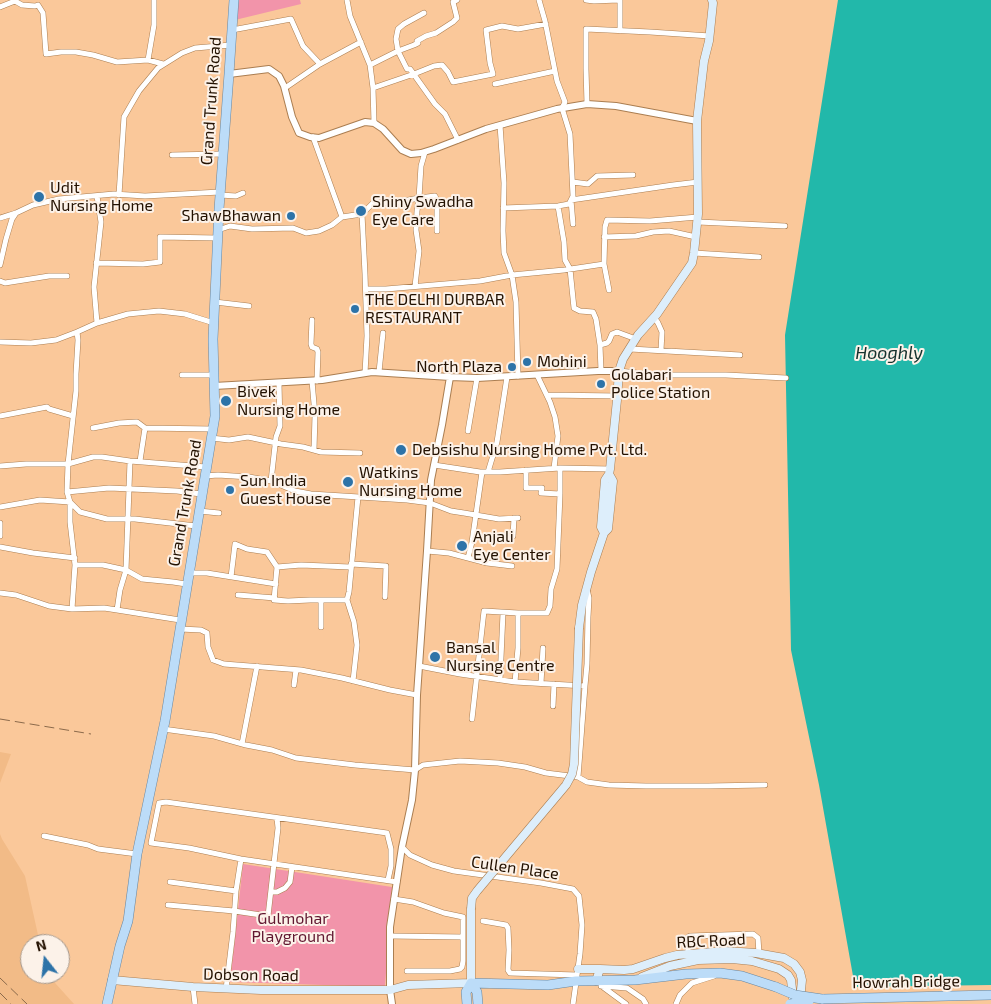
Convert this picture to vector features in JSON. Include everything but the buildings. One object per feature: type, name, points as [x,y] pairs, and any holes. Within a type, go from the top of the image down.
[{"type":"main road","name":"Grand Trunk Road","points":[[107,1004],[120,946],[128,921],[138,854],[162,729],[215,416],[214,302],[234,0]]},
{"type":"main road","points":[[467,1004],[466,992],[471,983],[472,898],[566,784],[572,774],[574,764],[579,628],[582,605],[604,533],[601,528],[605,480],[610,472],[619,371],[623,359],[636,339],[654,317],[692,262],[694,253],[698,220],[697,121],[704,61],[710,36],[712,0]]},
{"type":"main road","name":"RBC Road","points":[[577,975],[600,970],[633,969],[665,958],[688,954],[725,951],[759,954],[784,958],[794,964],[800,972],[802,980],[800,1004]]},
{"type":"main road","name":"RBC Road","points":[[635,980],[670,966],[688,962],[732,959],[752,961],[779,969],[788,975],[791,980],[794,1004]]},
{"type":"main road","points":[[599,983],[600,970]]},
{"type":"main road","points":[[471,983],[548,985],[577,975],[599,983],[686,974],[720,973],[742,976],[776,987],[795,996],[822,999]]},
{"type":"main road","name":"Dobson Road","points":[[112,980],[193,987],[261,990],[390,990],[408,985],[471,983]]},
{"type":"main road","points":[[471,983],[477,992],[478,1004]]},
{"type":"main road","name":"Howrah Bridge","points":[[822,999],[991,995]]},
{"type":"main road","points":[[790,1004],[822,999]]},
{"type":"street","points":[[148,60],[154,25],[154,0]]},
{"type":"street","points":[[347,0],[350,16],[370,64],[374,123]]},
{"type":"street","points":[[370,64],[418,43],[417,41],[436,33],[453,22],[456,18],[453,2],[457,0]]},
{"type":"street","points":[[503,208],[558,206],[569,204],[573,196],[570,134],[562,108],[565,102],[557,81],[546,24],[539,0]]},
{"type":"street","points":[[586,0],[619,0],[620,31]]},
{"type":"street","points":[[0,7],[16,2],[22,5],[36,6],[37,2],[43,13],[46,54],[76,52],[117,62],[148,60],[163,64]]},
{"type":"street","points":[[424,14],[398,29],[396,38],[398,51],[407,69],[410,69],[435,104],[445,114],[458,140]]},
{"type":"street","points":[[232,30],[291,19],[303,46],[320,64]]},
{"type":"street","points":[[373,88],[434,66],[442,65],[453,82],[494,74],[490,63],[486,30],[502,26],[518,29],[546,24]]},
{"type":"street","points":[[587,104],[586,29],[710,36]]},
{"type":"street","points":[[284,88],[320,64],[361,42]]},
{"type":"street","points":[[119,194],[124,117],[139,91],[158,68],[182,53],[195,48],[231,45]]},
{"type":"street","points":[[229,74],[269,69],[279,76],[299,133],[319,138],[365,122],[374,123],[384,129],[402,150],[411,154],[425,152],[500,125],[562,108],[587,104],[616,106],[697,121]]},
{"type":"street","points":[[495,84],[556,71]]},
{"type":"street","points":[[500,125],[504,183],[504,253],[512,274],[516,302],[518,376]]},
{"type":"street","points":[[313,137],[342,217]]},
{"type":"street","points":[[415,286],[419,250],[416,210],[421,166],[425,152]]},
{"type":"street","points":[[172,156],[223,154]]},
{"type":"street","points":[[572,182],[588,184],[597,176],[633,175]]},
{"type":"street","points":[[571,200],[698,182]]},
{"type":"street","points":[[0,217],[16,213],[32,205],[59,199],[119,194],[145,196],[220,194],[236,196],[243,193]]},
{"type":"street","points":[[97,196],[101,222],[94,287],[97,323]]},
{"type":"street","points":[[96,263],[143,264],[160,262],[160,238],[218,234],[230,226],[252,229],[292,228],[306,233],[319,231],[332,225],[342,217],[362,214],[373,203],[398,202],[435,196],[437,201],[437,231]]},
{"type":"street","points":[[571,200],[574,224]]},
{"type":"street","points":[[558,206],[565,260],[570,269],[574,308],[580,311],[593,312],[600,345],[601,371]]},
{"type":"street","points":[[0,265],[12,219],[16,213]]},
{"type":"street","points":[[362,214],[367,336],[365,373]]},
{"type":"street","points":[[609,290],[604,264],[604,237],[607,220],[698,220],[785,226]]},
{"type":"street","points":[[604,237],[636,236],[669,231],[696,237]]},
{"type":"street","points":[[694,253],[759,257]]},
{"type":"street","points":[[366,289],[480,281],[512,274],[604,264]]},
{"type":"street","points":[[0,281],[5,283],[49,276],[67,276]]},
{"type":"street","points":[[214,302],[249,306]]},
{"type":"street","points":[[0,342],[31,343],[56,340],[97,323],[128,314],[159,311],[185,314],[214,322]]},
{"type":"street","points":[[654,317],[662,332],[661,350]]},
{"type":"street","points":[[312,320],[311,344],[318,352],[315,381],[314,450]]},
{"type":"street","points":[[72,609],[75,558],[70,522],[68,464],[76,391],[77,332]]},
{"type":"street","points":[[379,372],[383,332]]},
{"type":"street","points":[[600,345],[607,343],[612,334],[617,332],[636,339]]},
{"type":"street","points":[[630,349],[740,355]]},
{"type":"street","points":[[214,386],[315,381],[379,372],[477,378],[619,371],[656,375],[726,375],[786,378]]},
{"type":"street","points":[[182,375],[214,375]]},
{"type":"street","points":[[472,719],[484,611],[547,613],[557,569],[560,494],[557,468],[558,436],[547,395],[537,375]]},
{"type":"street","points":[[392,1004],[390,990],[390,927],[402,847],[412,800],[415,770],[417,695],[431,480],[450,377]]},
{"type":"street","points":[[468,558],[485,472],[498,442],[508,377]]},
{"type":"street","points":[[468,431],[477,378]]},
{"type":"street","points":[[271,481],[275,443],[280,426],[279,382]]},
{"type":"street","points":[[547,395],[618,396]]},
{"type":"street","points":[[0,416],[47,407],[48,409],[73,416]]},
{"type":"street","points":[[93,428],[137,422],[145,428],[212,433],[229,440],[248,437],[321,452],[360,453]]},
{"type":"street","points":[[140,461],[145,428]]},
{"type":"street","points":[[0,466],[68,464],[93,457],[140,461],[271,481],[311,494],[407,500],[430,503],[451,511],[499,518],[516,518],[513,536]]},
{"type":"street","points":[[116,610],[126,570],[130,461]]},
{"type":"street","points":[[434,465],[485,472],[557,468],[610,472]]},
{"type":"street","points":[[526,470],[526,488],[542,488],[541,493],[560,494]]},
{"type":"street","points":[[68,492],[109,488],[201,494]]},
{"type":"street","points":[[353,680],[357,645],[354,622],[346,600],[358,497]]},
{"type":"street","points":[[0,508],[40,500],[70,502],[80,512],[108,519],[129,519],[196,526]]},
{"type":"street","points":[[198,511],[219,513]]},
{"type":"street","points":[[0,523],[0,536]]},
{"type":"street","points":[[231,577],[235,544],[247,549],[267,552],[277,567],[275,598]]},
{"type":"street","points":[[0,547],[75,558]]},
{"type":"street","points":[[427,551],[449,553],[488,563],[512,566]]},
{"type":"street","points":[[75,564],[102,565],[126,570],[142,580],[186,584]]},
{"type":"street","points":[[277,567],[301,565],[386,566],[384,597]]},
{"type":"street","points":[[188,572],[276,584]]},
{"type":"street","points":[[578,777],[587,664],[590,598],[587,588]]},
{"type":"street","points":[[0,593],[49,606],[72,609],[104,608],[116,610],[201,630],[207,633],[208,647],[213,660],[224,664],[296,670],[353,680],[417,695]]},
{"type":"street","points":[[238,595],[288,601],[346,600]]},
{"type":"street","points":[[321,600],[321,627]]},
{"type":"street","points":[[500,680],[503,613]]},
{"type":"street","points":[[515,682],[518,656],[518,613]]},
{"type":"street","points":[[541,683],[544,648]]},
{"type":"street","points":[[242,744],[257,666]]},
{"type":"street","points":[[419,666],[515,682],[585,686]]},
{"type":"street","points":[[294,686],[296,670]]},
{"type":"street","points":[[553,706],[554,684]]},
{"type":"street","points":[[162,729],[214,736],[272,750],[296,758],[355,765],[415,770],[423,766],[460,761],[498,763],[525,767],[558,775],[578,777],[587,782],[609,785],[765,785]]},
{"type":"street","points":[[388,880],[391,866],[391,849],[387,833],[166,802],[159,803],[151,843],[189,848],[241,859],[397,882]]},
{"type":"street","points":[[168,905],[268,916],[275,864],[277,818]]},
{"type":"street","points":[[44,836],[98,848],[138,854]]},
{"type":"street","name":"Cullen Place","points":[[402,847],[410,855],[454,872],[573,889],[578,896],[582,925],[573,1004]]},
{"type":"street","points":[[226,989],[241,859]]},
{"type":"street","points":[[271,892],[277,892],[285,888],[290,882],[292,867]]},
{"type":"street","points":[[170,882],[236,891]]},
{"type":"street","points":[[394,899],[413,902],[463,918],[463,961],[460,969],[450,971],[407,971]]},
{"type":"street","points":[[483,921],[508,928],[508,970],[510,974],[577,975]]},
{"type":"street","points":[[688,954],[688,937],[690,936],[753,934],[758,938],[759,954]]},
{"type":"street","points":[[390,936],[462,937]]},
{"type":"street","points":[[676,1004],[680,995],[692,983],[720,973]]},
{"type":"street","points":[[599,983],[627,988],[644,1002]]},
{"type":"street","points":[[599,983],[626,1004]]},
{"type":"street","points":[[193,987],[196,1004]]},
{"type":"shaded area","points":[[0,752],[11,754],[0,783]]},
{"type":"shaded area","points":[[0,834],[25,876],[38,934],[20,934],[20,984],[56,984],[74,1004],[0,1004]]},
{"type":"green space","points":[[237,0],[300,0],[301,4],[235,20]]},
{"type":"green space","name":"Gulmohar Playground","points":[[243,864],[392,887],[385,987],[230,982]]},
{"type":"water","name":"Hooghly","points":[[838,0],[991,0],[991,1004],[858,1004],[819,785],[791,650],[785,335]]},
{"type":"pier","points":[[991,985],[991,1004],[856,1004],[853,987]]},
{"type":"railway","points":[[0,719],[91,734]]},
{"type":"railway","points":[[0,978],[27,1004]]},
{"type":"railway","points":[[0,993],[11,1004]]},
{"type":"place","name":"Udit Nursing Home","points":[[39,197]]},
{"type":"place","name":"Shiny Swadha Eye Care","points":[[361,211]]},
{"type":"place","name":"ShawBhawan","points":[[291,216]]},
{"type":"place","name":"THE DELHI DURBAR RESTAURANT","points":[[355,309]]},
{"type":"place","name":"Mohini","points":[[527,362]]},
{"type":"place","name":"North Plaza","points":[[512,367]]},
{"type":"place","name":"Golabari Police Station","points":[[601,384]]},
{"type":"place","name":"Bivek Nursing Home","points":[[226,401]]},
{"type":"place","name":"Debsishu Nursing Home Pvt. Ltd.","points":[[401,450]]},
{"type":"place","name":"Watkins Nursing Home","points":[[348,482]]},
{"type":"place","name":"Sun India Guest House","points":[[230,490]]},
{"type":"place","name":"Anjali Eye Center","points":[[462,546]]},
{"type":"place","name":"Bansal Nursing Centre","points":[[435,657]]}]
